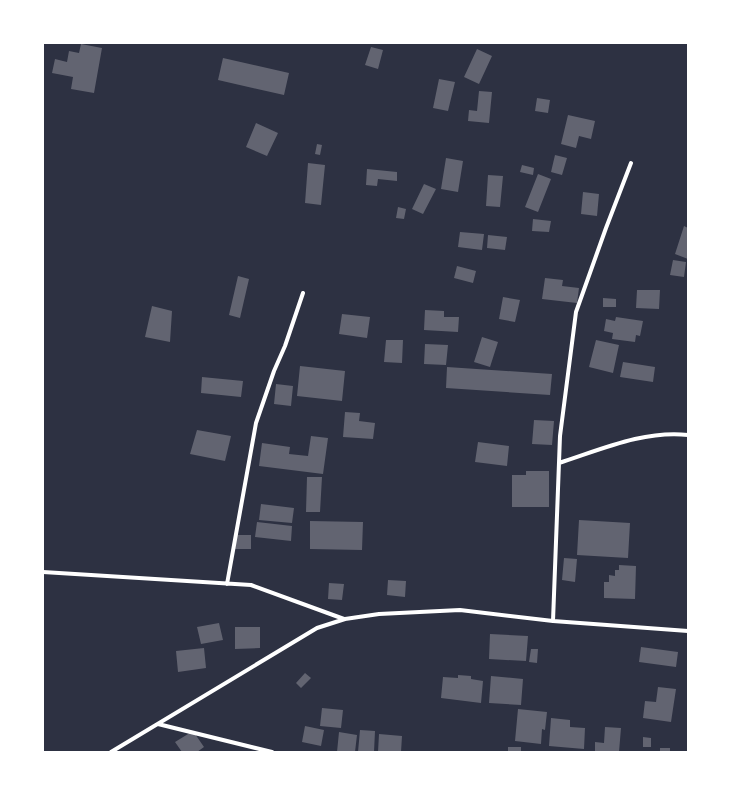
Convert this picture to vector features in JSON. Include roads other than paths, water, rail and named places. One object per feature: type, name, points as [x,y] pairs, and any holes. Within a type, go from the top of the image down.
[{"type":"street","points":[[553,621],[560,436],[576,312],[631,163]]},
{"type":"street","points":[[227,584],[256,423],[303,293]]},
{"type":"street","points":[[559,464],[630,440],[674,434],[688,435]]},
{"type":"street","points":[[43,572],[251,585],[345,620]]},
{"type":"street","points":[[111,752],[317,628],[345,620],[379,614],[460,610],[553,621],[688,631]]},
{"type":"street","points":[[158,724],[272,752]]}]
